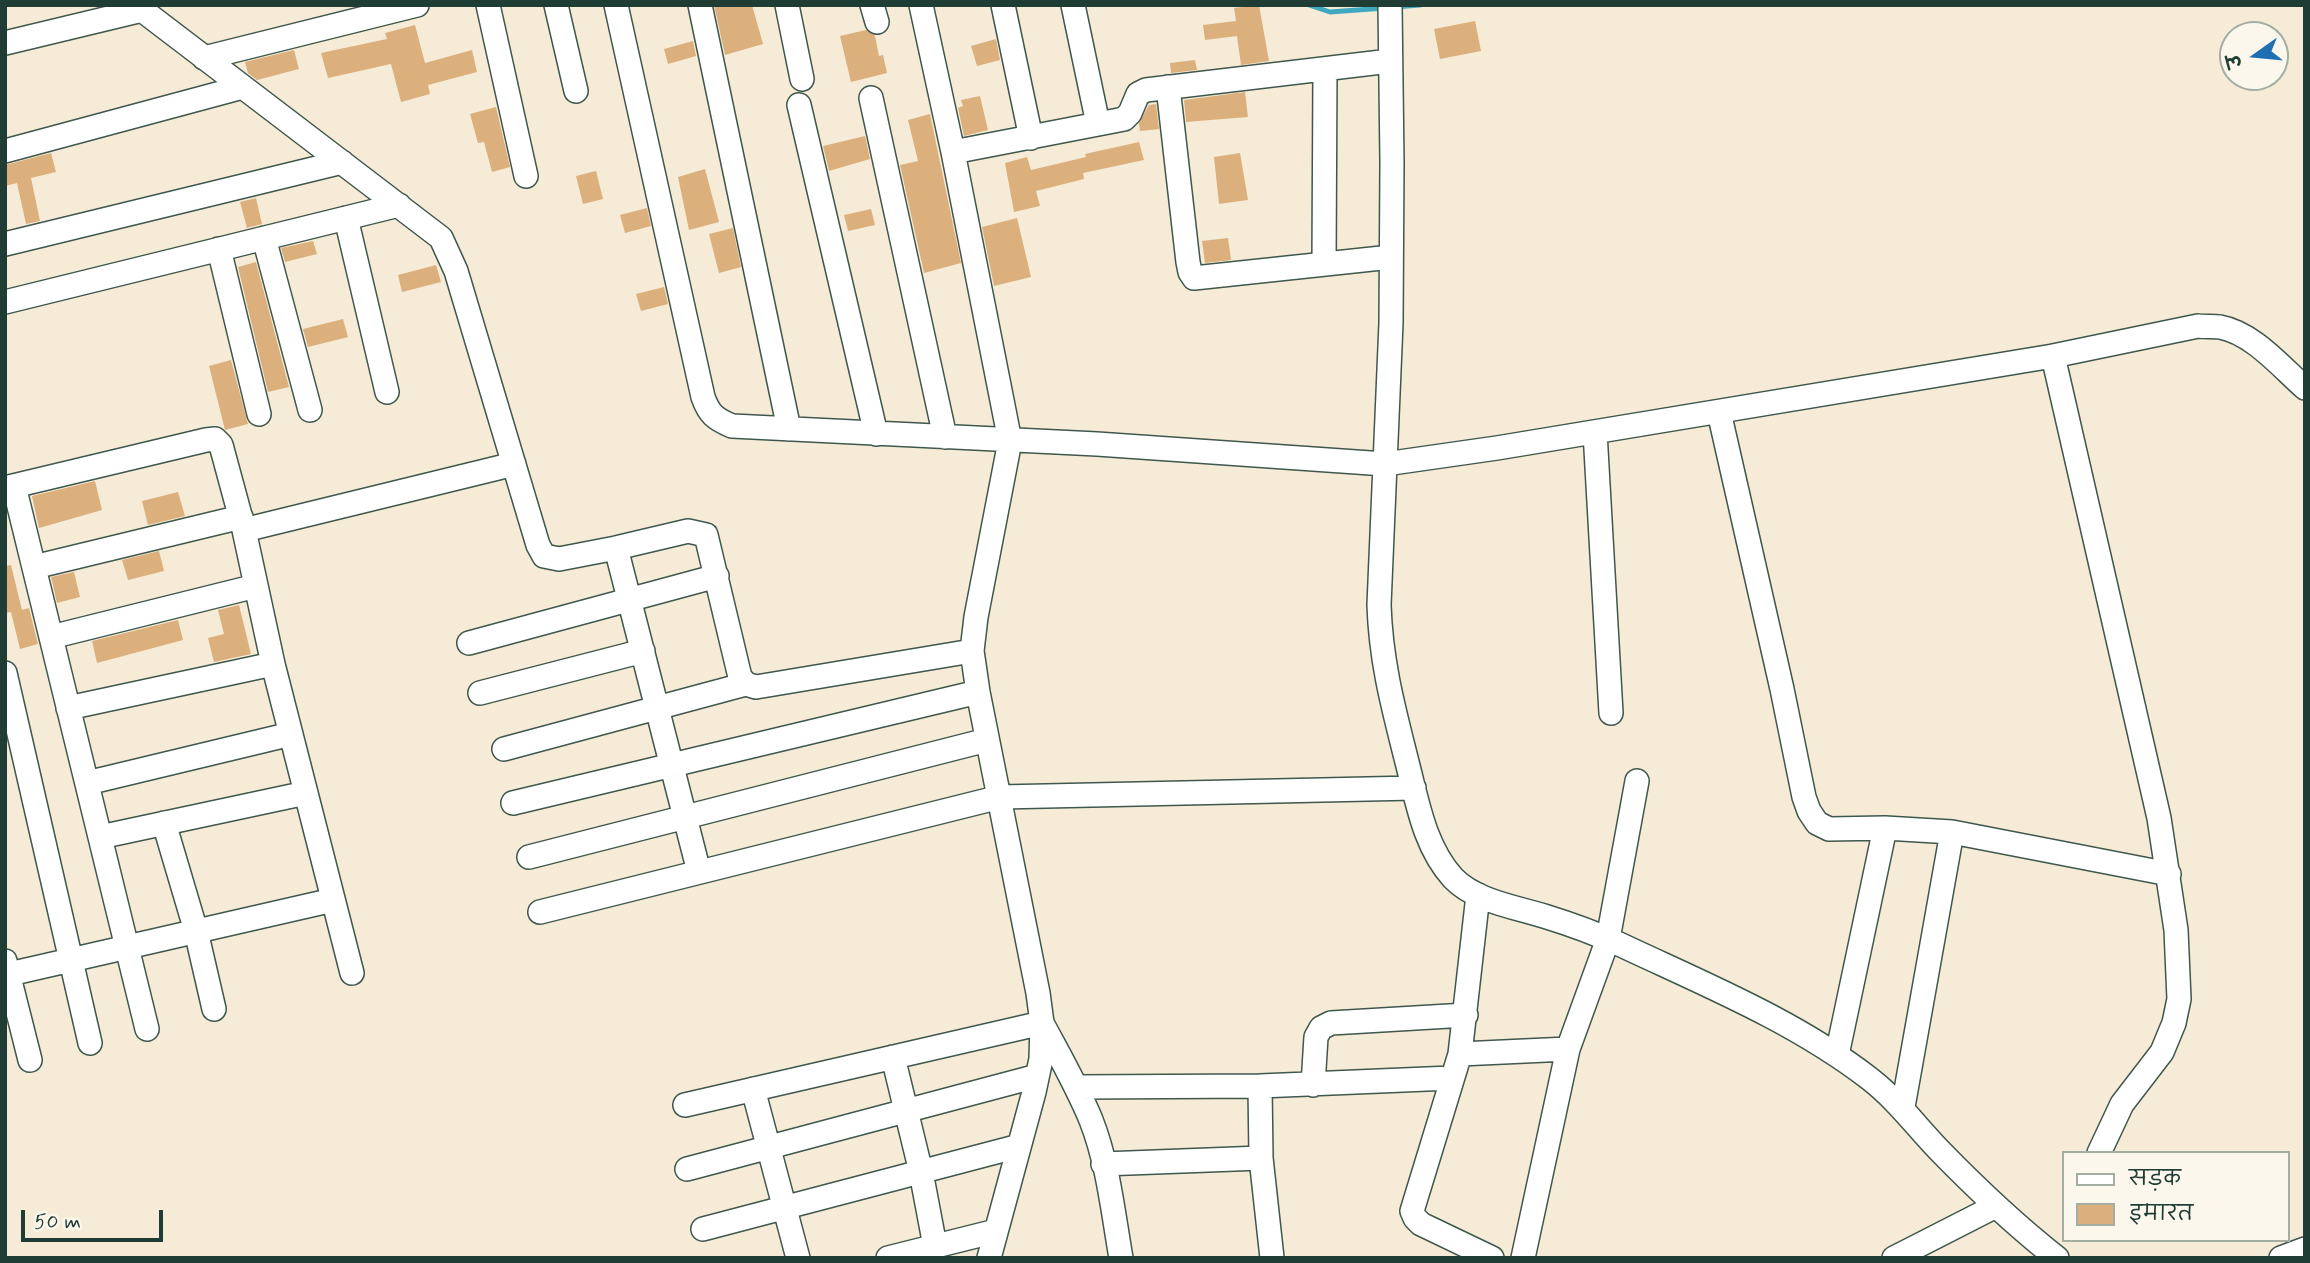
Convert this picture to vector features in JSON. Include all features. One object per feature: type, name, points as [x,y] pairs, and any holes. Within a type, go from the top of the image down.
[{"type":"street","points":[[204,58],[416,5]]},
{"type":"street","points":[[488,5],[526,176]]},
{"type":"street","points":[[556,5],[576,91]]},
{"type":"street","points":[[617,5],[700,384],[709,413],[732,426],[1385,464],[2053,356],[2198,326],[2221,327],[2239,334],[2257,346],[2305,388]]},
{"type":"street","points":[[700,5],[789,429]]},
{"type":"street","points":[[787,5],[802,79]]},
{"type":"street","points":[[921,5],[1010,441],[976,617],[972,651],[1042,1023],[1041,1059],[989,1258]]},
{"type":"street","points":[[1003,5],[1031,138]]},
{"type":"street","points":[[1073,5],[1098,124]]},
{"type":"street","points":[[5,43],[139,8],[441,238],[449,251],[538,545],[544,556],[559,559],[688,531],[706,535],[740,677],[746,684]]},
{"type":"street","points":[[1390,16],[1391,257],[1380,638],[1384,673],[1425,831],[1437,858],[1454,880],[1478,895],[1608,939],[1748,1006],[1837,1055],[1903,1107],[1932,1143],[1996,1206],[2057,1258]]},
{"type":"street","points":[[953,152],[1124,119],[1130,113],[1138,94],[1146,90],[1390,61]]},
{"type":"street","points":[[1324,264],[1325,69]]},
{"type":"street","points":[[5,151],[243,87]]},
{"type":"street","points":[[1168,87],[1190,272],[1194,278],[1391,257]]},
{"type":"street","points":[[871,98],[945,437]]},
{"type":"street","points":[[799,105],[876,434]]},
{"type":"street","points":[[5,244],[342,162]]},
{"type":"street","points":[[5,302],[399,205]]},
{"type":"street","points":[[346,218],[387,392]]},
{"type":"street","points":[[264,238],[310,410]]},
{"type":"street","points":[[219,249],[259,414]]},
{"type":"street","points":[[2053,356],[2160,818],[2176,930],[2179,999],[2174,1023],[2162,1052],[2123,1104],[2100,1151]]},
{"type":"street","points":[[1719,412],[1804,797],[1817,823],[1829,829],[1885,828],[1952,832],[2169,874]]},
{"type":"street","points":[[1595,432],[1611,713]]},
{"type":"street","points":[[147,1029],[34,568],[10,487],[215,439],[221,445],[242,524],[273,664],[352,973]]},
{"type":"street","points":[[34,568],[514,464]]},
{"type":"street","points":[[616,548],[699,872]]},
{"type":"street","points":[[469,643],[717,576]]},
{"type":"street","points":[[51,637],[256,586]]},
{"type":"street","points":[[480,693],[643,651]]},
{"type":"street","points":[[503,749],[746,684],[756,687],[972,651]]},
{"type":"street","points":[[68,708],[273,664]]},
{"type":"street","points":[[5,673],[90,1043]]},
{"type":"street","points":[[513,803],[978,692]]},
{"type":"street","points":[[87,783],[291,734]]},
{"type":"street","points":[[529,857],[987,740]]},
{"type":"street","points":[[1523,1258],[1568,1049],[1608,939],[1637,781]]},
{"type":"street","points":[[540,912],[1000,797],[1414,788]]},
{"type":"street","points":[[100,837],[306,793]]},
{"type":"street","points":[[164,824],[196,931],[214,1009]]},
{"type":"street","points":[[1837,1055],[1885,828]]},
{"type":"street","points":[[1903,1107],[1952,832]]},
{"type":"street","points":[[1478,895],[1460,1054],[1412,1211],[1421,1224],[1492,1258]]},
{"type":"street","points":[[30,1060],[6,970],[70,961],[333,900]]},
{"type":"street","points":[[1312,1085],[1317,1037],[1321,1028],[1331,1023],[1466,1015]]},
{"type":"street","points":[[685,1105],[1042,1023]]},
{"type":"street","points":[[1042,1023],[1077,1087],[1092,1123],[1103,1164],[1121,1258]]},
{"type":"street","points":[[1460,1054],[1568,1049]]},
{"type":"street","points":[[893,1057],[921,1172],[935,1246]]},
{"type":"street","points":[[687,1168],[1037,1076]]},
{"type":"street","points":[[1077,1087],[1312,1085],[1451,1078]]},
{"type":"street","points":[[1259,1086],[1261,1158],[1272,1258]]},
{"type":"street","points":[[753,1089],[798,1258]]},
{"type":"street","points":[[703,1229],[1019,1146]]},
{"type":"street","points":[[1103,1164],[1261,1158]]},
{"type":"street","points":[[1894,1258],[1996,1206]]},
{"type":"street","points":[[887,1258],[996,1231]]},
{"type":"street","points":[[2281,1258],[2305,1249]]},
{"type":"building","points":[[714,5],[752,5],[763,44],[725,55]]},
{"type":"building","points":[[1259,5],[1269,61],[1241,65],[1237,36],[1205,40],[1203,25],[1236,21],[1234,8]]},
{"type":"building","points":[[1475,21],[1481,51],[1440,59],[1434,29]]},
{"type":"building","points":[[415,25],[425,63],[472,50],[477,72],[428,85],[430,94],[401,102],[391,64],[328,78],[321,53],[387,39],[385,33]]},
{"type":"building","points":[[866,30],[875,36],[879,56],[883,55],[887,73],[851,82],[840,36]]},
{"type":"building","points":[[996,39],[1000,60],[977,66],[971,46]]},
{"type":"building","points":[[693,41],[696,56],[668,64],[664,49]]},
{"type":"building","points":[[294,50],[299,69],[257,80],[248,73],[245,62]]},
{"type":"building","points":[[1195,60],[1197,70],[1171,73],[1170,63]]},
{"type":"building","points":[[1245,92],[1248,117],[1186,122],[1184,100]]},
{"type":"building","points":[[980,96],[988,130],[964,136],[958,108],[963,106],[961,100]]},
{"type":"building","points":[[1156,104],[1159,129],[1140,131],[1139,123],[1149,105]]},
{"type":"building","points":[[496,107],[510,167],[492,172],[484,142],[478,143],[470,114]]},
{"type":"building","points":[[930,114],[961,263],[924,273],[900,165],[918,161],[908,120]]},
{"type":"building","points":[[865,136],[870,159],[829,171],[823,146]]},
{"type":"building","points":[[1139,142],[1144,160],[1083,173],[1084,179],[1036,191],[1040,206],[1014,212],[1005,163],[1027,157],[1031,170]]},
{"type":"building","points":[[51,153],[56,172],[31,178],[40,221],[26,224],[17,183],[5,186],[5,165]]},
{"type":"building","points":[[1240,153],[1248,200],[1219,204],[1214,157]]},
{"type":"building","points":[[705,169],[719,222],[689,230],[678,177]]},
{"type":"building","points":[[596,171],[603,199],[583,204],[576,176]]},
{"type":"building","points":[[256,198],[262,224],[247,228],[240,202]]},
{"type":"building","points":[[647,208],[651,226],[625,233],[620,215]]},
{"type":"building","points":[[871,209],[875,225],[848,231],[844,215]]},
{"type":"building","points":[[1017,218],[1031,277],[994,286],[982,227]]},
{"type":"building","points":[[733,228],[741,267],[719,273],[709,234]]},
{"type":"building","points":[[1228,238],[1231,260],[1205,263],[1202,241]]},
{"type":"building","points":[[313,241],[317,254],[285,262],[281,248]]},
{"type":"building","points":[[256,262],[289,387],[268,392],[238,267]]},
{"type":"building","points":[[436,265],[441,282],[402,292],[398,275]]},
{"type":"building","points":[[664,287],[668,304],[641,311],[636,294]]},
{"type":"building","points":[[343,319],[348,337],[308,347],[303,329]]},
{"type":"building","points":[[231,360],[248,424],[225,430],[209,366]]},
{"type":"building","points":[[95,481],[102,510],[39,528],[32,496]]},
{"type":"building","points":[[178,492],[185,516],[148,525],[142,501]]},
{"type":"building","points":[[159,551],[164,571],[128,580],[122,560]]},
{"type":"building","points":[[11,565],[22,610],[29,608],[38,644],[20,649],[11,612],[5,613],[5,566]]},
{"type":"building","points":[[74,572],[80,597],[57,603],[51,577]]},
{"type":"building","points":[[239,605],[251,654],[214,662],[208,638],[224,634],[218,610]]},
{"type":"building","points":[[178,620],[183,640],[97,663],[92,641]]},
{"type":"waterway","points":[[1309,5],[1330,12],[1385,8]]},
{"type":"waterway","points":[[1395,7],[1420,5]]}]
